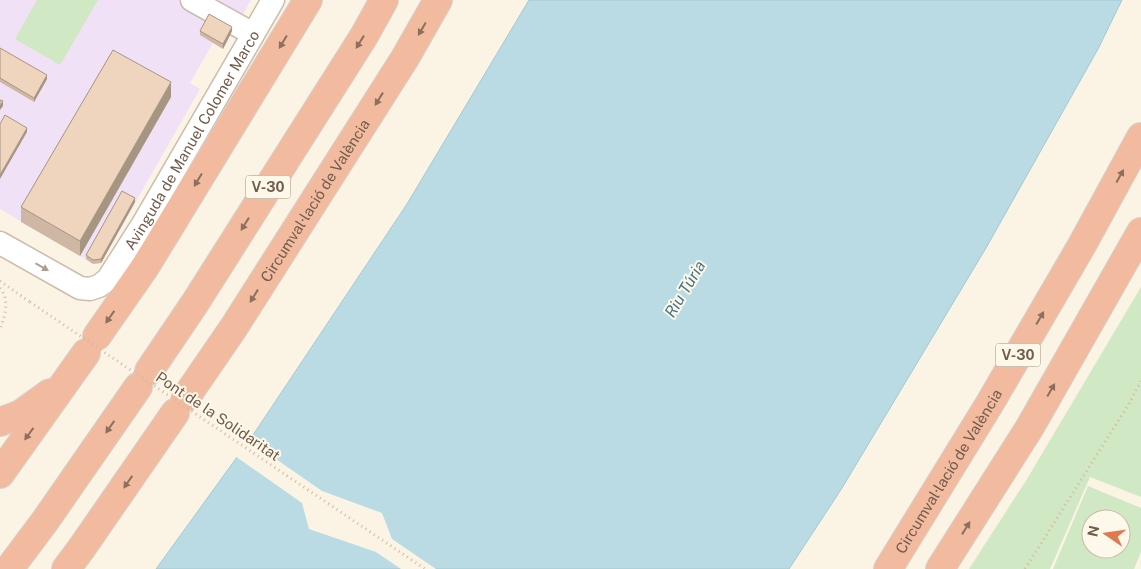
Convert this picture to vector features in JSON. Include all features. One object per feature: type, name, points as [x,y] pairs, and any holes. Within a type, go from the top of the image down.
[{"type":"highway","points":[[0,474],[145,267],[308,0]]},
{"type":"highway","name":"V-30","points":[[8,569],[45,521],[205,287],[364,36],[384,0]]},
{"type":"highway","name":"Circumval·lació de València","points":[[66,569],[240,319],[405,58],[438,0]]},
{"type":"highway","name":"Circumval·lació de València","points":[[888,569],[990,404],[1082,245],[1141,137]]},
{"type":"highway","name":"V-30","points":[[940,569],[1030,427],[1141,232]]},
{"type":"highway","points":[[0,422],[21,414],[67,380]]},
{"type":"street","points":[[192,0],[253,34]]},
{"type":"street","name":"Avinguda de Manuel Colomer Marco","points":[[0,243],[80,288],[90,289],[99,286],[108,278],[143,224],[273,0]]},
{"type":"path","name":"Pont de la Solidaritat","points":[[0,281],[425,569]]},
{"type":"path","points":[[0,288],[4,293],[6,311],[0,329]]},
{"type":"path","points":[[1026,569],[1130,402],[1141,381]]},
{"type":"shaded area","points":[[0,0],[251,0],[223,49],[213,43],[190,83],[200,89],[101,263],[93,264],[0,209]]},
{"type":"green space","points":[[37,0],[98,0],[60,65],[15,39]]},
{"type":"green space","points":[[1141,287],[1141,497],[1090,477],[1050,569],[969,569],[1027,479]]},
{"type":"green space","points":[[1088,486],[1141,508],[1141,552],[1134,569],[1053,569]]},
{"type":"water","name":"Riu Túria","points":[[529,0],[1122,0],[1098,49],[986,248],[842,488],[789,569],[156,569],[253,435],[407,204]]},
{"type":"pier","points":[[247,439],[322,491],[382,513],[392,539],[436,569],[401,569],[376,552],[309,529],[302,503],[235,456]]},
{"type":"building","points":[[209,14],[232,27],[223,44],[200,31]]},
{"type":"building","points":[[0,48],[47,75],[34,98],[0,78]]},
{"type":"building","points":[[113,50],[171,82],[80,241],[21,207]]},
{"type":"building","points":[[5,115],[27,128],[0,175],[0,124]]},
{"type":"building","points":[[122,191],[135,198],[101,259],[93,260],[86,255]]}]
